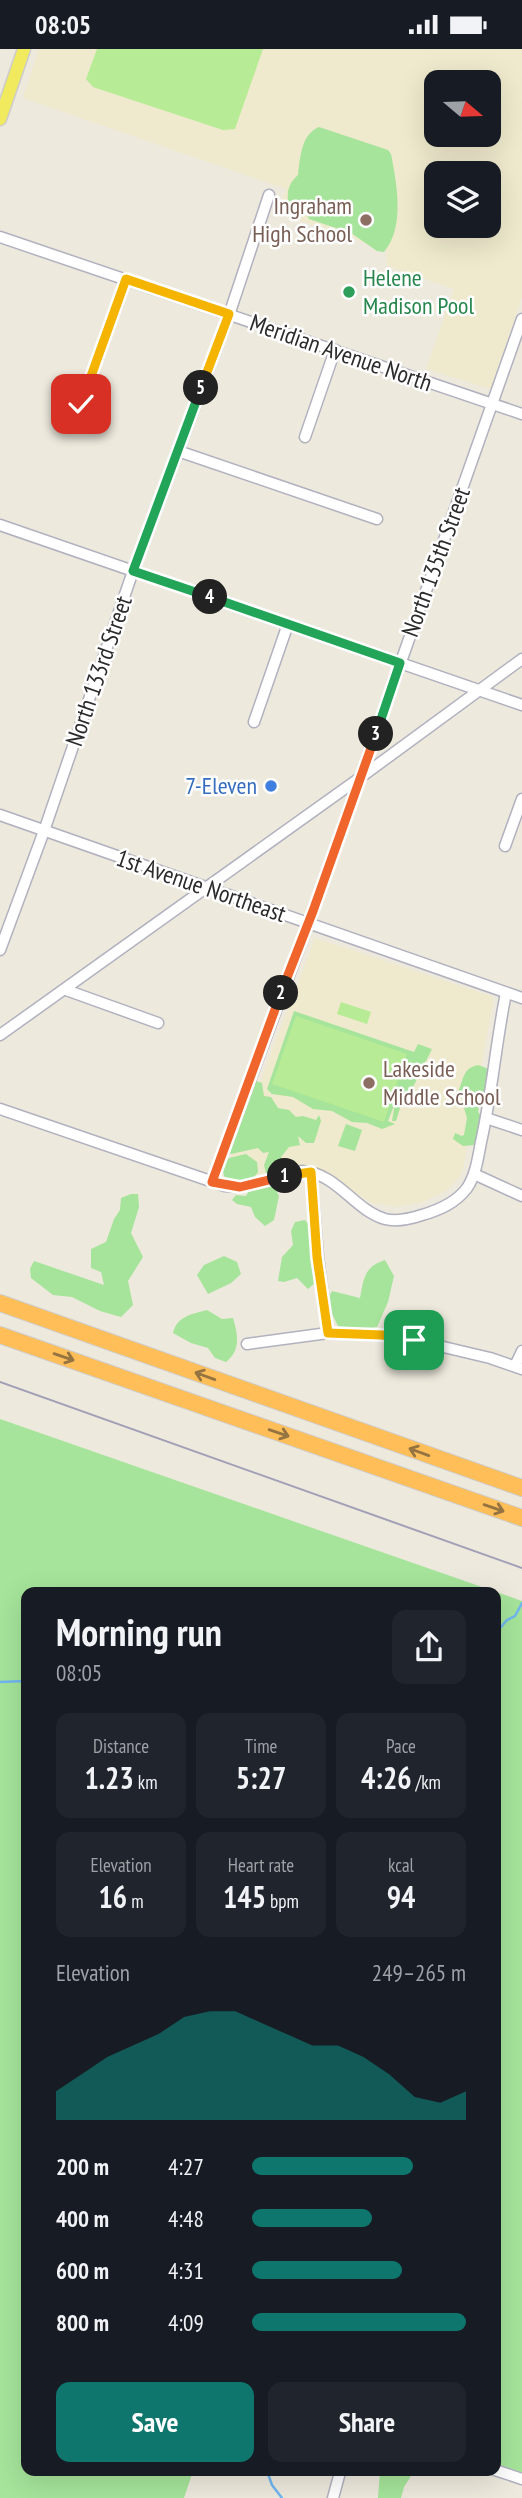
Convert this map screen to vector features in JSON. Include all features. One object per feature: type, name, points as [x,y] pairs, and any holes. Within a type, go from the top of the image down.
[{"type":"highway","points":[[0,1303],[483,1475],[522,1486]]},
{"type":"highway","points":[[0,1335],[522,1518]]},
{"type":"main road","points":[[0,119],[24,49]]},
{"type":"street","name":"North 133rd Street","points":[[0,950],[44,831],[133,571],[229,314],[269,195]]},
{"type":"street","name":"Meridian Avenue North","points":[[0,237],[522,414]]},
{"type":"street","points":[[81,404],[126,279]]},
{"type":"street","name":"North 135th Street","points":[[212,1182],[361,777],[522,319]]},
{"type":"street","points":[[305,437],[335,351]]},
{"type":"street","points":[[178,451],[377,519]]},
{"type":"street","points":[[0,525],[522,705]]},
{"type":"street","points":[[254,722],[288,624]]},
{"type":"street","points":[[0,1035],[522,659]]},
{"type":"street","points":[[505,846],[522,799]]},
{"type":"street","name":"1st Avenue Northeast","points":[[0,815],[522,999]]},
{"type":"street","points":[[66,990],[158,1023]]},
{"type":"street","points":[[0,1109],[212,1182],[240,1187],[302,1171],[311,1172],[330,1181],[380,1217],[398,1220],[417,1217],[445,1207],[463,1193],[474,1174],[506,993]]},
{"type":"street","points":[[486,1118],[522,1130]]},
{"type":"street","points":[[311,1172],[317,1257],[328,1333]]},
{"type":"street","points":[[474,1174],[522,1196]]},
{"type":"street","points":[[247,1344],[328,1333],[402,1337],[490,1358],[518,1368],[522,1351]]},
{"type":"street","points":[[501,2472],[522,2479]]},
{"type":"street","points":[[333,2498],[339,2476]]},
{"type":"shaded area","name":"Ingraham High School","points":[[39,49],[522,49],[522,297],[491,389],[426,369],[454,289],[387,266],[386,250],[278,213],[286,189],[23,98]]},
{"type":"shaded area","name":"Lakeside Middle School","points":[[315,938],[494,997],[463,1170],[446,1191],[423,1202],[399,1207],[371,1203],[328,1175],[253,1179],[225,1173]]},
{"type":"green space","points":[[97,49],[263,49],[235,129],[223,130],[93,87],[86,79]]},
{"type":"green space","points":[[319,127],[388,150],[391,154],[398,205],[395,231],[384,252],[377,251],[351,233],[309,219],[303,206],[288,202],[289,187],[298,175],[305,141],[313,130]]},
{"type":"green space","points":[[341,1002],[371,1012],[367,1024],[337,1014]]},
{"type":"green space","points":[[294,1011],[414,1052],[418,1044],[432,1049],[407,1099],[401,1105],[396,1121],[392,1121],[395,1103],[388,1121],[395,1124],[382,1129],[367,1123],[352,1122],[332,1111],[313,1109],[293,1097],[272,1094],[267,1089]]},
{"type":"green space","points":[[296,1016],[407,1054],[384,1122],[272,1084]]},
{"type":"green space","points":[[478,1065],[489,1069],[486,1094],[482,1099],[460,1097],[458,1092],[465,1074]]},
{"type":"green space","points":[[252,1083],[262,1083],[264,1096],[271,1097],[278,1108],[289,1110],[296,1117],[316,1120],[319,1115],[321,1121],[314,1143],[306,1143],[298,1136],[300,1145],[289,1147],[281,1157],[285,1162],[283,1170],[274,1174],[266,1173],[264,1165],[269,1152],[263,1153],[258,1148],[231,1154],[226,1149]]},
{"type":"green space","points":[[476,1103],[481,1115],[475,1145],[463,1146],[453,1139],[455,1133],[464,1135],[467,1118],[464,1108]]},
{"type":"green space","points":[[346,1124],[362,1130],[355,1151],[338,1146]]},
{"type":"green space","points":[[246,1154],[257,1162],[258,1172],[251,1181],[234,1184],[224,1176],[222,1165],[229,1158]]},
{"type":"green space","points":[[261,1183],[273,1184],[279,1196],[274,1220],[265,1226],[255,1217],[251,1207],[232,1200],[236,1195],[246,1196],[250,1189]]},
{"type":"green space","points":[[138,1194],[139,1207],[131,1233],[143,1257],[128,1281],[133,1305],[121,1317],[100,1311],[72,1297],[53,1295],[31,1278],[30,1269],[34,1261],[104,1285],[101,1272],[91,1268],[91,1249],[106,1242],[120,1210],[121,1198]]},
{"type":"green space","points":[[305,1220],[313,1230],[315,1283],[308,1289],[297,1278],[278,1281],[282,1257],[293,1245],[291,1231],[295,1222]]},
{"type":"green space","points":[[224,1256],[237,1262],[241,1274],[231,1283],[208,1294],[197,1275],[204,1265]]},
{"type":"green space","points":[[385,1260],[394,1276],[388,1302],[377,1327],[360,1330],[338,1326],[332,1314],[329,1297],[332,1291],[360,1298],[369,1270]]},
{"type":"green space","points":[[207,1310],[222,1319],[233,1318],[237,1342],[234,1352],[226,1362],[215,1358],[208,1348],[191,1343],[173,1333],[182,1319]]},
{"type":"green space","points":[[0,1419],[482,1587],[21,1587],[21,2476],[191,2476],[184,2498],[0,2498]]},
{"type":"green space","points":[[501,1594],[522,1601],[522,2478],[501,2473]]},
{"type":"green space","points":[[380,2476],[411,2476],[401,2498],[378,2498]]},
{"type":"waterway","points":[[501,1627],[515,1616],[522,1603]]},
{"type":"waterway","points":[[0,1682],[21,1681]]},
{"type":"waterway","points":[[269,2476],[282,2498]]},
{"type":"tram line","points":[[0,1382],[522,1568]]},
{"type":"place","name":"Ingraham High School","points":[[366,220]]},
{"type":"place","name":"Helene Madison Pool","points":[[349,292]]},
{"type":"place","name":"7-Eleven","points":[[271,786]]},
{"type":"place","name":"Lakeside Middle School","points":[[369,1083]]},
{"type":"route","points":[[81,404],[126,279],[229,314],[133,571],[400,663],[313,911],[212,1182],[240,1187],[302,1171],[311,1172],[317,1257],[328,1333],[382,1335],[414,1340]]}]
